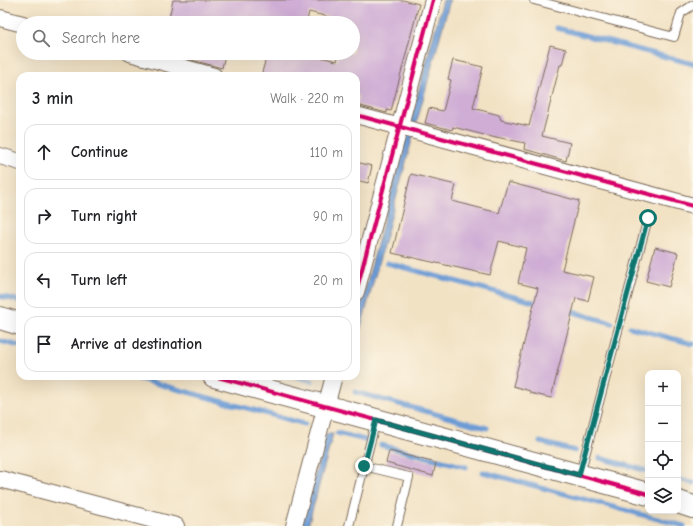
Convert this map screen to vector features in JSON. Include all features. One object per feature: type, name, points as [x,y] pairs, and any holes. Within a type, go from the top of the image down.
[{"type":"street","points":[[361,255],[407,129],[433,0]]},
{"type":"street","points":[[0,18],[16,22]]},
{"type":"street","points":[[156,60],[199,72]]},
{"type":"street","points":[[360,116],[693,206]]},
{"type":"street","points":[[0,156],[16,161]]},
{"type":"street","points":[[0,318],[16,323]]},
{"type":"street","points":[[229,380],[645,493]]},
{"type":"street","points":[[294,526],[333,380]]},
{"type":"street","points":[[0,479],[176,526]]},
{"type":"street","points":[[681,503],[693,507]]},
{"type":"lane","points":[[534,0],[674,37],[681,13],[693,5]]},
{"type":"lane","points":[[579,475],[648,218]]},
{"type":"lane","points":[[349,526],[376,420]]},
{"type":"lane","points":[[364,466],[409,477],[397,526]]},
{"type":"water","points":[[443,0],[450,0],[360,331],[360,308]]},
{"type":"water","points":[[326,434],[333,434],[308,526],[301,526]]},
{"type":"building","points":[[173,0],[403,0],[419,4],[391,111],[387,110],[387,113],[360,106],[360,72],[262,72],[265,60],[360,60],[360,16],[325,16],[309,12],[308,16],[170,16]]},
{"type":"building","points":[[550,45],[566,49],[562,65],[560,65],[542,136],[570,143],[566,161],[524,149],[525,143],[496,138],[453,127],[452,130],[425,123],[429,108],[443,111],[451,80],[448,79],[453,60],[483,67],[473,108],[499,115],[501,120],[529,126]]},
{"type":"building","points":[[191,60],[224,60],[222,68]]},
{"type":"building","points":[[360,163],[372,166],[368,183],[360,181]]},
{"type":"building","points":[[411,174],[456,185],[452,201],[499,213],[508,182],[579,201],[562,270],[594,277],[588,301],[576,298],[551,398],[530,393],[530,391],[513,386],[538,288],[518,283],[526,248],[499,241],[490,275],[392,253]]},
{"type":"building","points":[[655,247],[678,253],[669,287],[646,281]]},
{"type":"building","points":[[389,451],[436,463],[433,476],[386,463]]},
{"type":"waterway","points":[[557,28],[693,64]]},
{"type":"waterway","points":[[387,263],[541,304]]},
{"type":"waterway","points":[[0,296],[16,300]]},
{"type":"waterway","points":[[566,310],[612,323]]},
{"type":"waterway","points":[[630,327],[693,344]]},
{"type":"waterway","points":[[0,341],[16,345]]},
{"type":"waterway","points":[[144,380],[305,424]]},
{"type":"waterway","points":[[355,392],[487,428]]},
{"type":"waterway","points":[[337,433],[365,440]]},
{"type":"waterway","points":[[540,442],[575,451]]},
{"type":"waterway","points":[[381,445],[466,467]]},
{"type":"waterway","points":[[600,458],[645,470]]},
{"type":"waterway","points":[[483,472],[684,526]]},
{"type":"waterway","points":[[681,480],[693,483]]},
{"type":"cycle path","points":[[360,277],[433,0]]},
{"type":"cycle path","points":[[360,116],[693,206]]},
{"type":"cycle path","points":[[229,380],[645,493]]},
{"type":"route","points":[[364,466],[376,420],[579,475],[648,218]]}]
